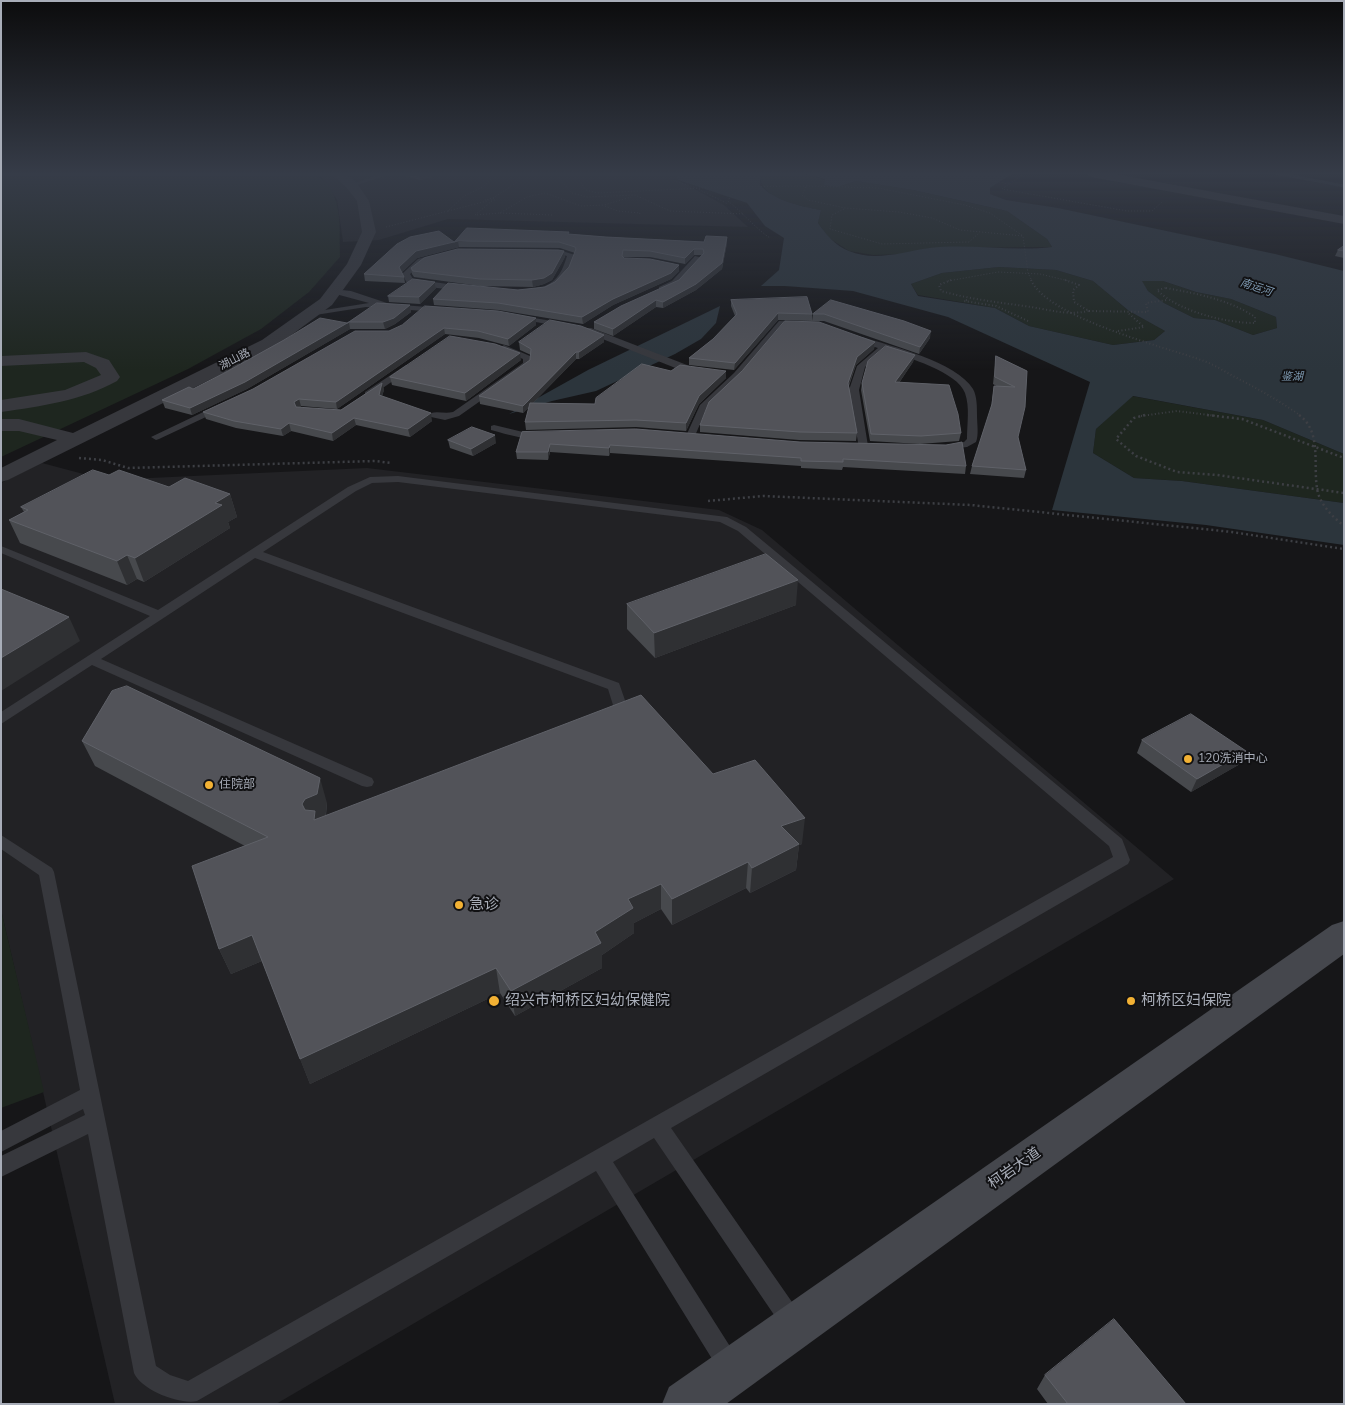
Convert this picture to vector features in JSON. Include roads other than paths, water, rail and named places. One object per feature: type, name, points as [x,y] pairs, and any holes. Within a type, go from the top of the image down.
[{"type":"street","name":"湖山路","points":[[1,476],[268,344],[312,314],[326,302],[354,265],[366,239]]},
{"type":"street","points":[[1,361],[86,358],[102,364],[111,377],[97,386],[56,399],[1,406]]},
{"type":"street","points":[[1,425],[19,425],[76,439]]},
{"type":"street","name":"柯岩大道","points":[[686,1404],[1344,935]]},
{"type":"lane","points":[[460,251],[559,252],[570,256],[565,274],[546,288],[527,291],[443,289],[410,281],[406,274],[421,261],[460,251]]},
{"type":"lane","points":[[650,294],[675,283],[685,268],[698,258]]},
{"type":"lane","points":[[335,291],[350,292],[387,306]]},
{"type":"lane","points":[[312,314],[366,305],[426,306],[452,310]]},
{"type":"lane","points":[[411,318],[426,306]]},
{"type":"lane","points":[[507,316],[545,325],[584,329],[632,346],[686,369],[702,371]]},
{"type":"lane","points":[[692,436],[703,407],[782,323],[811,325]]},
{"type":"lane","points":[[584,329],[592,324]]},
{"type":"lane","points":[[847,335],[939,368],[961,379],[969,391],[972,440],[967,444],[936,448]]},
{"type":"lane","points":[[434,415],[445,417],[456,414],[500,381],[527,364],[527,358],[515,347],[493,346]]},
{"type":"lane","points":[[863,446],[854,390],[861,366],[884,348]]},
{"type":"lane","points":[[364,397],[418,360]]},
{"type":"lane","points":[[156,437],[225,405]]},
{"type":"lane","points":[[494,428],[523,435],[551,434]]},
{"type":"lane","points":[[1,719],[352,489],[370,480],[398,479],[723,519],[742,529],[1116,843],[1122,860],[189,1392],[164,1385],[146,1373],[46,872],[1,841]]},
{"type":"lane","points":[[1,549],[159,615]]},
{"type":"lane","points":[[254,553],[614,686],[620,706],[610,718],[600,721]]},
{"type":"lane","points":[[92,660],[367,782]]},
{"type":"lane","points":[[1,1142],[90,1095]]},
{"type":"lane","points":[[1,1168],[96,1120]]},
{"type":"lane","points":[[657,1125],[795,1326]]},
{"type":"lane","points":[[599,1158],[732,1370]]},
{"type":"water","name":"鉴湖","points":[[784,239],[831,239],[844,249],[868,256],[878,256],[929,248],[959,246],[1021,249],[1052,247],[1046,239],[1202,239],[1344,271],[1344,454],[1263,420],[1133,396],[1096,429],[1093,453],[1134,478],[1182,481],[1344,503],[1344,545],[1206,525],[1052,510],[1090,382],[948,317],[853,291],[761,286],[779,270]],"holes":[[[999,267],[1056,270],[1093,281],[1129,311],[1165,331],[1154,340],[1113,345],[1029,326],[995,308],[918,296],[911,284],[942,273]],[[1142,281],[1163,281],[1196,292],[1231,299],[1276,317],[1277,328],[1253,335],[1215,320],[1194,318],[1164,303],[1148,291]]]},
{"type":"water","points":[[720,306],[716,323],[701,339],[675,354],[596,391],[552,401],[509,414],[588,370]]},
{"type":"place","name":"120洗消中心","points":[[1188,759]]},
{"type":"place","name":"住院部","points":[[209,785]]},
{"type":"place","name":"急诊","points":[[459,905]]},
{"type":"place","name":"绍兴市柯桥区妇幼保健院","points":[[494,1001]]},
{"type":"place","name":"柯桥区妇保院","points":[[1131,1001]]},
{"type":"water label","name":"南运河","points":[[1256,288]]}]
